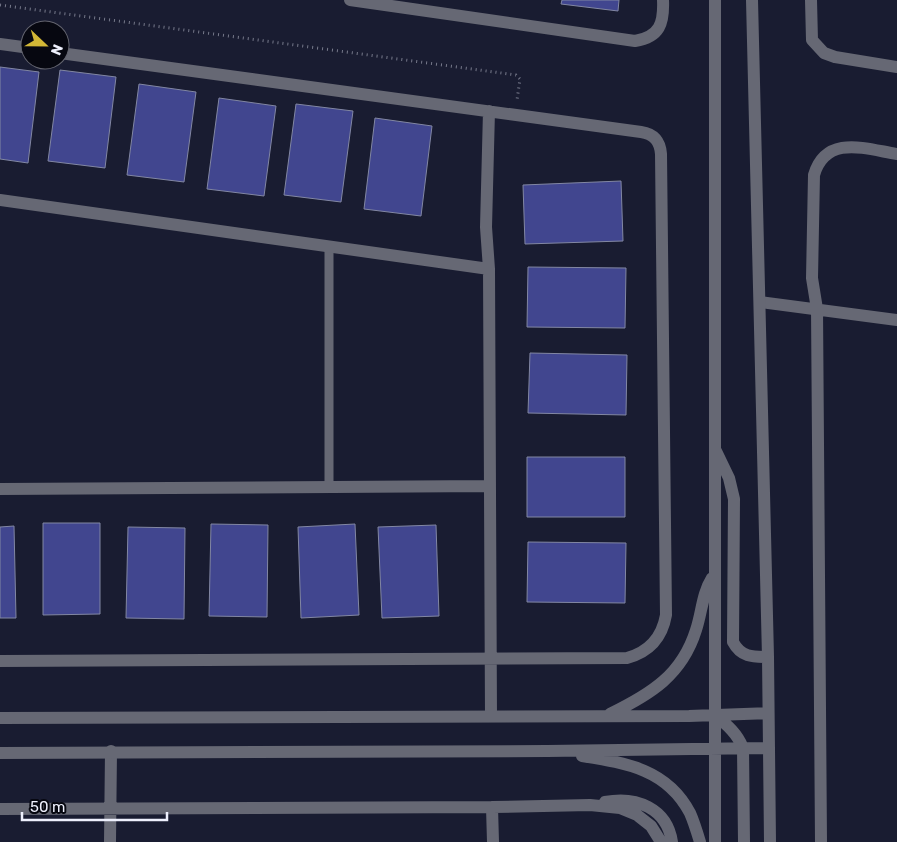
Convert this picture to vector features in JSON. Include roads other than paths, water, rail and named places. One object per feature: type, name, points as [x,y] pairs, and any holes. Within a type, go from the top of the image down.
[{"type":"street","points":[[350,0],[634,40],[651,36],[658,30],[664,14],[663,0]]},
{"type":"street","points":[[714,0],[714,842]]},
{"type":"street","points":[[752,0],[768,657],[770,842]]},
{"type":"street","points":[[811,0],[812,40],[824,53],[835,57],[897,67]]},
{"type":"street","points":[[0,44],[20,47]]},
{"type":"street","points":[[0,662],[627,658],[644,652],[657,640],[665,624],[666,616],[660,147],[658,141],[648,133],[70,53]]},
{"type":"street","points":[[488,111],[486,227],[489,268],[491,716]]},
{"type":"street","points":[[821,842],[818,309],[812,278],[814,175],[817,164],[828,153],[842,147],[897,154]]},
{"type":"street","points":[[0,200],[489,268]]},
{"type":"street","points":[[760,302],[897,320]]},
{"type":"street","points":[[715,449],[729,478],[734,499],[733,642],[736,648],[746,656],[768,657]]},
{"type":"street","points":[[0,489],[490,486]]},
{"type":"street","points":[[606,716],[659,687],[678,666],[692,641],[703,597],[714,576]]},
{"type":"street","points":[[0,718],[606,716],[768,713]]},
{"type":"street","points":[[715,715],[731,728],[743,748],[744,842]]},
{"type":"street","points":[[0,753],[111,751],[547,751],[769,748]]},
{"type":"street","points":[[110,842],[111,751]]},
{"type":"street","points":[[547,751],[618,762],[655,775],[670,787],[683,802],[695,824],[700,842]]},
{"type":"street","points":[[590,805],[619,800],[641,803],[660,816],[666,825],[672,842]]},
{"type":"street","points":[[0,810],[590,805],[620,808],[637,815],[651,826],[661,842]]},
{"type":"street","points":[[492,807],[493,842]]},
{"type":"lane","points":[[329,246],[329,487]]}]
